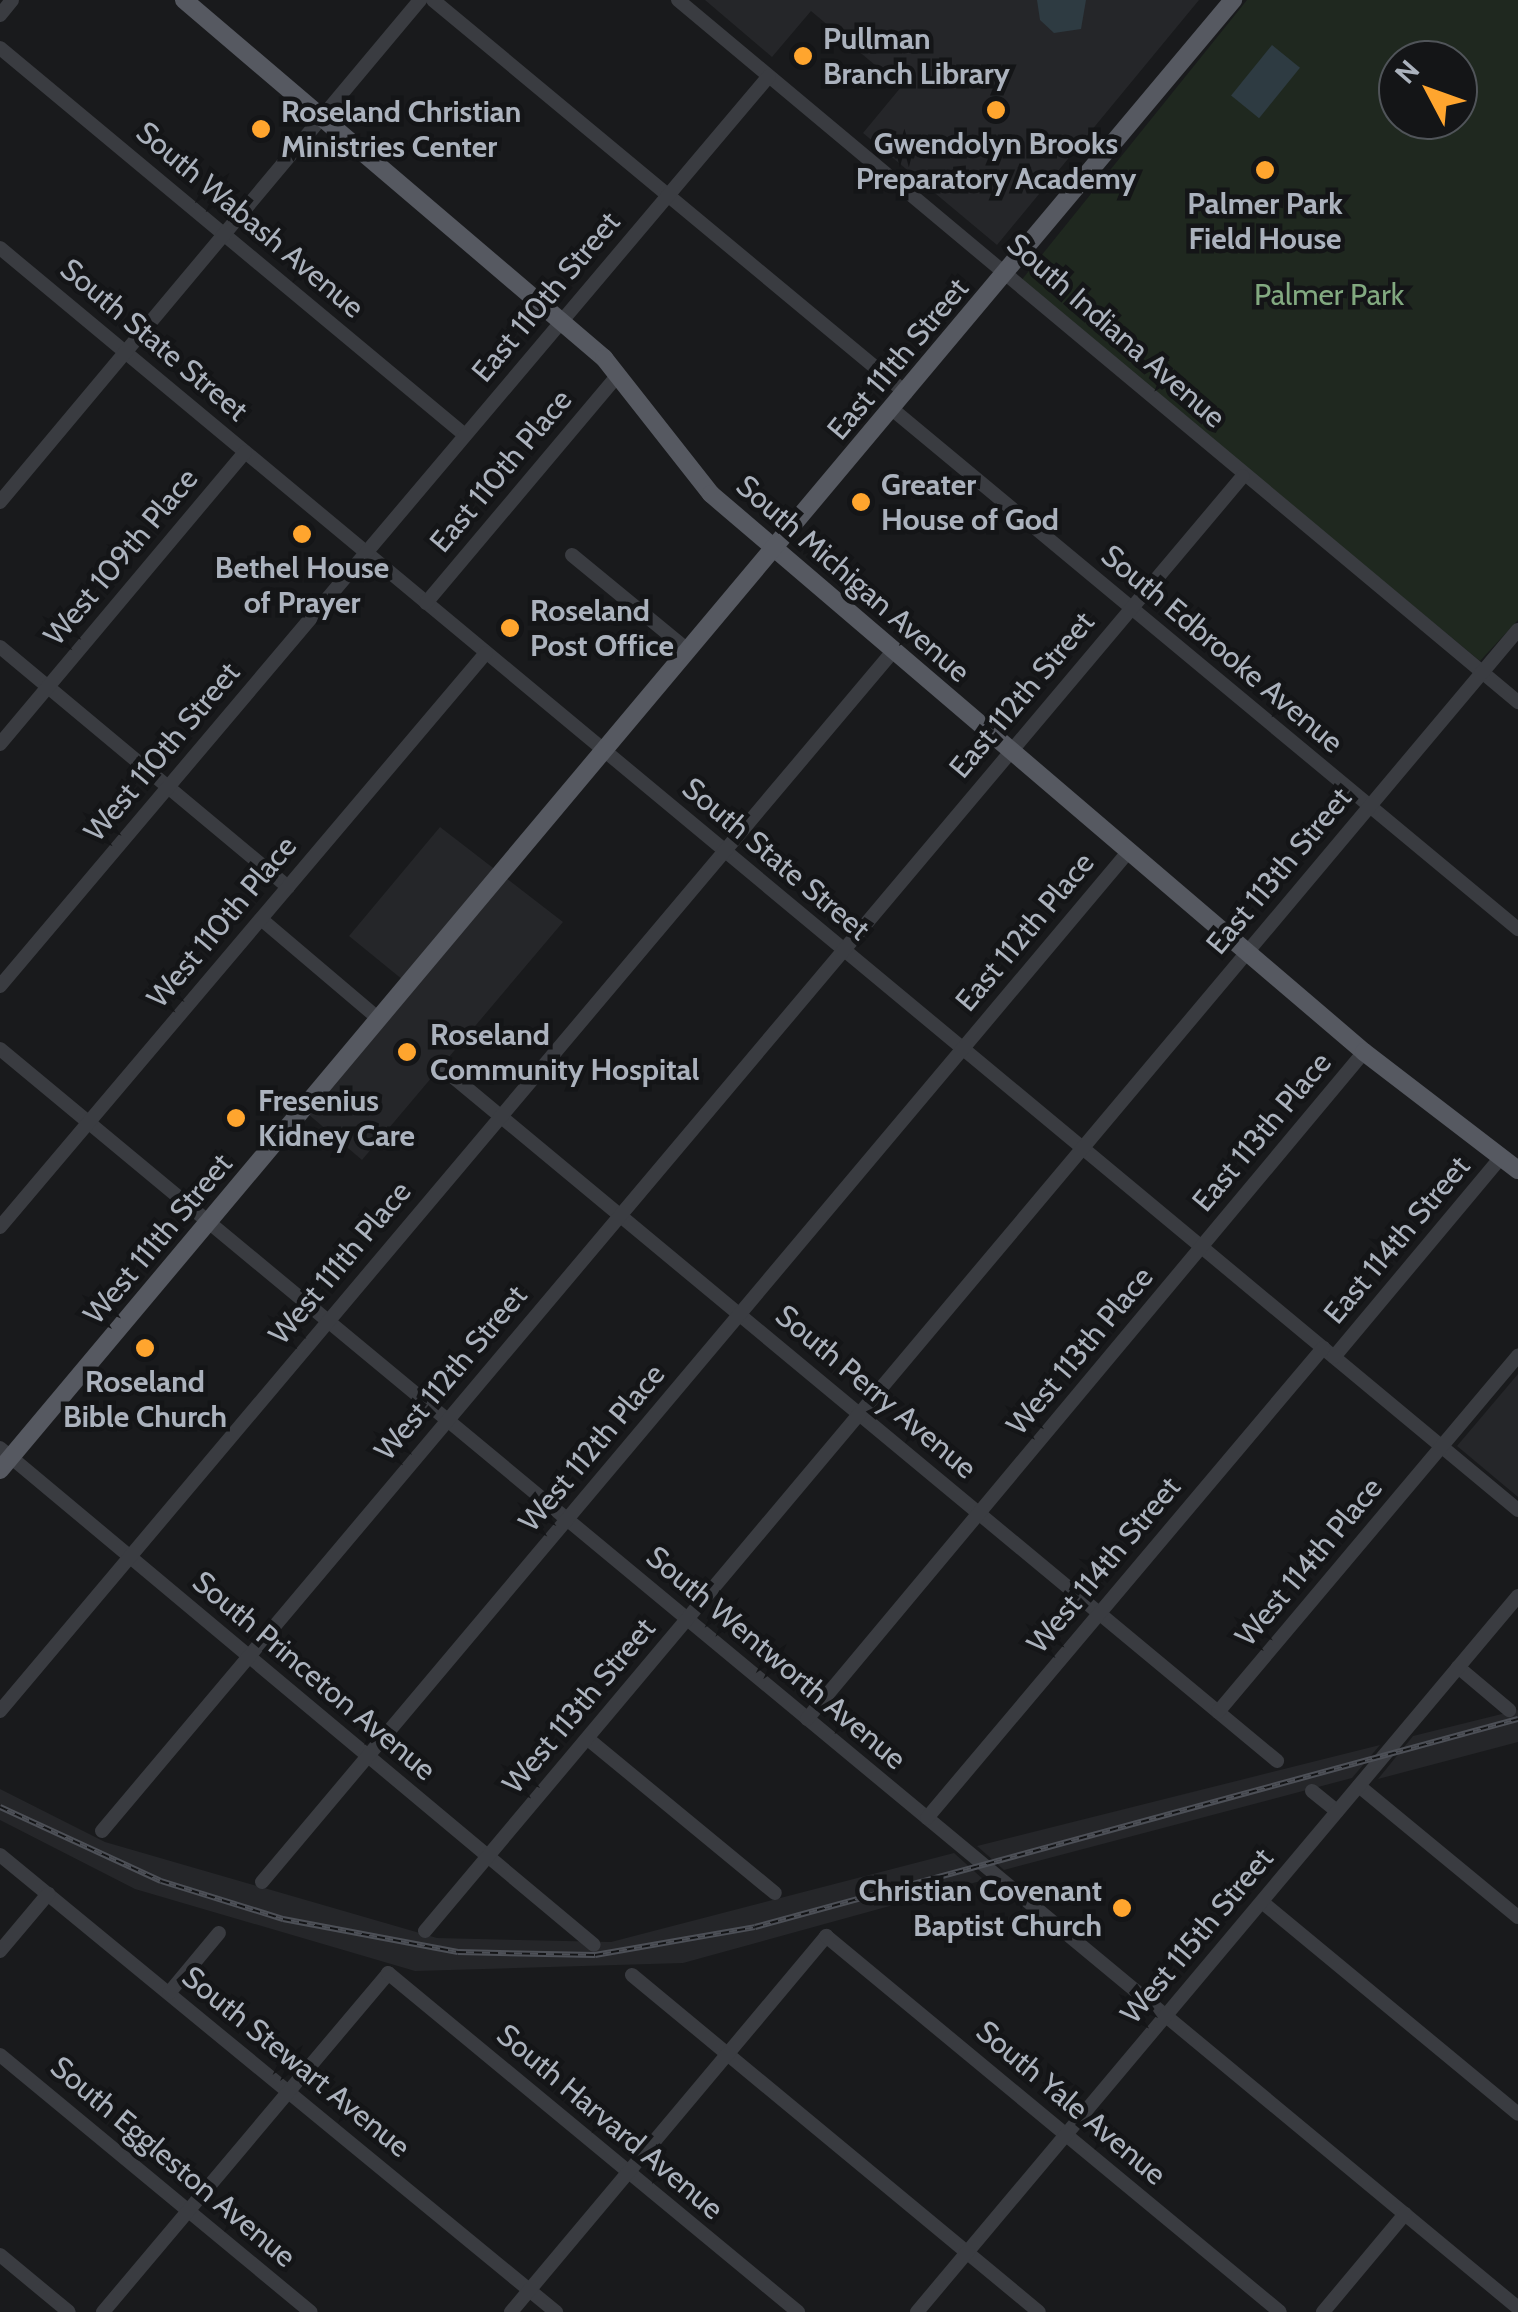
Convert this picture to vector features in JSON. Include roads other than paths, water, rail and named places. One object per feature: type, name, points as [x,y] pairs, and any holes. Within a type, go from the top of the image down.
[{"type":"main road","name":"South Michigan Avenue","points":[[184,0],[563,320],[618,375],[704,486],[1364,1052],[1518,1170]]},
{"type":"main road","name":"East 111th Street","points":[[604,752],[1233,0]]},
{"type":"main road","name":"West 111th Street","points":[[3,1459],[208,1223],[604,752]]},
{"type":"street","points":[[0,15],[12,0]]},
{"type":"street","points":[[0,502],[420,0]]},
{"type":"street","points":[[433,0],[906,393]]},
{"type":"street","name":"South Indiana Avenue","points":[[678,0],[1007,272],[1242,476],[1518,702]]},
{"type":"street","name":"South Wabash Avenue","points":[[0,48],[465,435]]},
{"type":"street","name":"East 110th Street","points":[[366,552],[769,76]]},
{"type":"street","name":"South State Street","points":[[2,253],[1518,1510]]},
{"type":"street","name":"East 110th Place","points":[[426,604],[618,375]]},
{"type":"street","name":"South Edbrooke Avenue","points":[[892,410],[1518,929]]},
{"type":"street","name":"West 109th Place","points":[[0,744],[246,452]]},
{"type":"street","name":"East 112th Street","points":[[843,950],[1242,476]]},
{"type":"street","name":"West 110th Street","points":[[0,986],[366,552]]},
{"type":"street","points":[[572,555],[689,651]]},
{"type":"street","name":"East 113th Street","points":[[1082,1148],[1518,630]]},
{"type":"street","points":[[0,647],[288,887]]},
{"type":"street","name":"West 111th Place","points":[[0,1711],[894,650]]},
{"type":"street","name":"West 110th Place","points":[[0,1227],[486,653]]},
{"type":"street","name":"East 112th Place","points":[[962,1049],[1129,851]]},
{"type":"street","points":[[261,919],[380,1020]]},
{"type":"street","name":"West 112th Street","points":[[102,1831],[843,950]]},
{"type":"street","name":"South Wentworth Avenue","points":[[0,1048],[1518,2308]]},
{"type":"street","name":"West 112th Place","points":[[262,1882],[962,1049]]},
{"type":"street","name":"East 113th Place","points":[[1202,1248],[1364,1052]]},
{"type":"street","name":"South Perry Avenue","points":[[440,1066],[1277,1761]]},
{"type":"street","name":"West 113th Street","points":[[425,1931],[1082,1148]]},
{"type":"street","name":"East 114th Street","points":[[1329,1353],[1501,1157]]},
{"type":"street","name":"West 113th Place","points":[[807,1718],[1202,1248]]},
{"type":"street","name":"West 114th Street","points":[[926,1818],[1329,1353]]},
{"type":"street","name":"West 114th Place","points":[[1218,1712],[1518,1356]]},
{"type":"street","name":"South Princeton Avenue","points":[[3,1459],[594,1944]]},
{"type":"street","name":"West 115th Street","points":[[917,2312],[1518,1596]]},
{"type":"street","points":[[1458,1667],[1509,1710]]},
{"type":"street","points":[[588,1739],[775,1894]]},
{"type":"street","points":[[1359,1786],[1518,1918]]},
{"type":"street","points":[[1312,1791],[1337,1812]]},
{"type":"street","name":"South Stewart Avenue","points":[[0,1855],[556,2312]]},
{"type":"street","points":[[0,1951],[48,1894]]},
{"type":"street","points":[[1262,1902],[1518,2114]]},
{"type":"street","points":[[168,1992],[219,1933]]},
{"type":"street","name":"South Yale Avenue","points":[[728,2054],[826,1936],[1280,2312]]},
{"type":"street","name":"South Harvard Avenue","points":[[288,2091],[388,1973],[798,2312]]},
{"type":"street","points":[[632,1975],[1038,2312]]},
{"type":"street","points":[[510,2312],[728,2054]]},
{"type":"street","name":"South Eggleston Avenue","points":[[0,2055],[312,2312]]},
{"type":"street","points":[[103,2312],[288,2091]]},
{"type":"street","points":[[1323,2312],[1405,2214]]},
{"type":"street","points":[[0,2255],[70,2312]]},
{"type":"railway","points":[[0,1807],[161,1881],[283,1919],[458,1952],[595,1955],[755,1927],[1518,1719]]},
{"type":"place","name":"Pullman Branch Library","points":[[803,56]]},
{"type":"place","name":"Gwendolyn Brooks Preparatory Academy","points":[[996,110]]},
{"type":"place","name":"Roseland Christian Ministries Center","points":[[261,129]]},
{"type":"place","name":"Palmer Park Field House","points":[[1265,170]]},
{"type":"place","name":"Greater House of God","points":[[861,502]]},
{"type":"place","name":"Bethel House of Prayer","points":[[302,534]]},
{"type":"place","name":"Roseland Post Office","points":[[510,628]]},
{"type":"place","name":"Roseland Community Hospital","points":[[407,1052]]},
{"type":"place","name":"Fresenius Kidney Care","points":[[236,1118]]},
{"type":"place","name":"Roseland Bible Church","points":[[145,1348]]},
{"type":"place","name":"Christian Covenant Baptist Church","points":[[1122,1908]]},
{"type":"park label","name":"Palmer Park","points":[[1329,295]]}]
